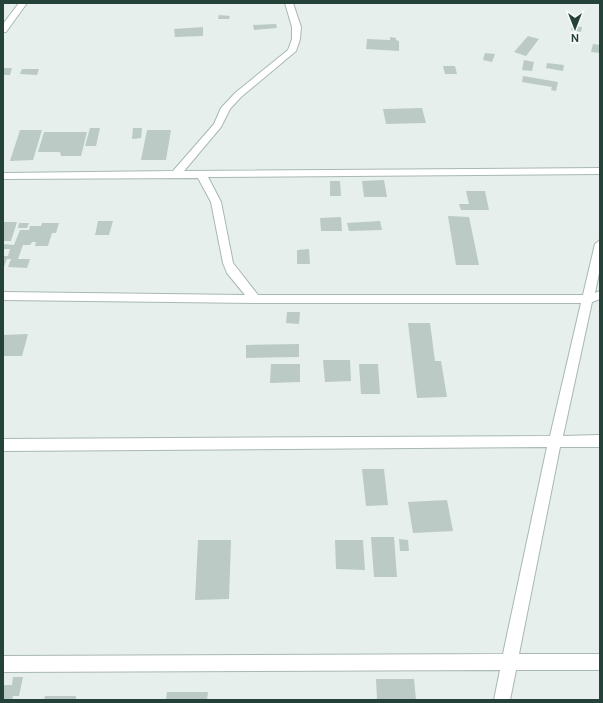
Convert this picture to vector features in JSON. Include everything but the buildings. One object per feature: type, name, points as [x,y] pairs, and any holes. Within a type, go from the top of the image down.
[{"type":"street","points":[[3,30],[23,3]]},
{"type":"street","points":[[176,174],[218,125],[226,108],[238,95],[292,51],[296,42],[298,28],[295,15],[289,3]]},
{"type":"street","points":[[3,176],[600,171]]},
{"type":"street","points":[[202,175],[216,202],[228,263],[231,270],[255,299]]},
{"type":"street","points":[[502,700],[555,441],[594,297],[600,244]]},
{"type":"street","points":[[3,296],[255,299],[594,297]]},
{"type":"street","points":[[3,445],[600,441]]},
{"type":"street","points":[[3,664],[600,662]]}]
